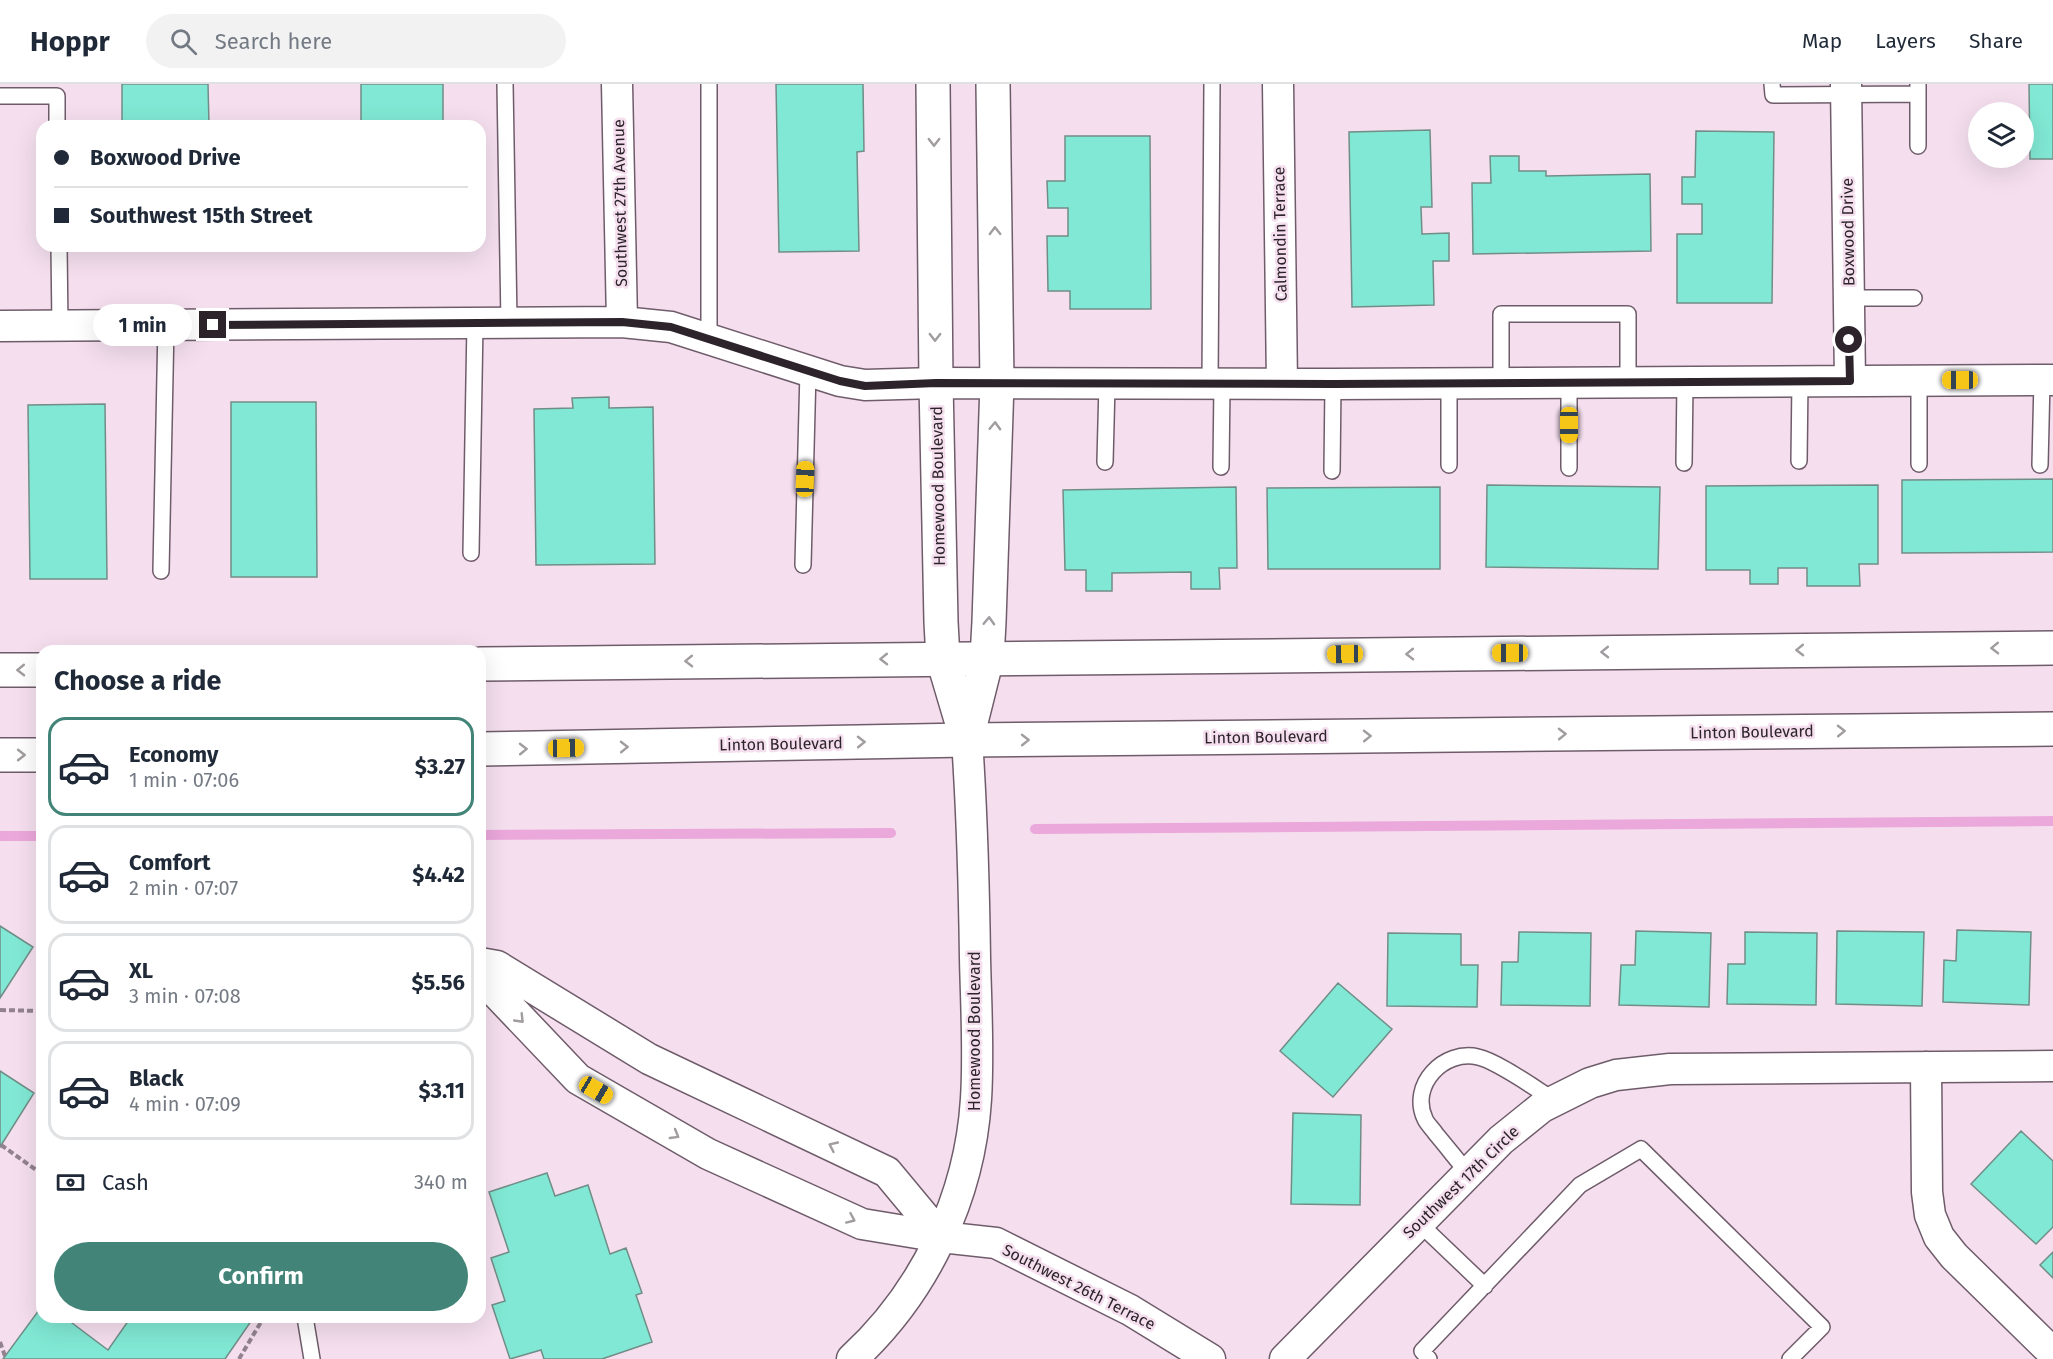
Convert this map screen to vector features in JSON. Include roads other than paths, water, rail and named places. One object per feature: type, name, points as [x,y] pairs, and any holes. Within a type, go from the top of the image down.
[{"type":"main road","name":"Homewood Boulevard","points":[[933,84],[936,383],[943,658],[967,740]]},
{"type":"main road","name":"Homewood Boulevard","points":[[967,740],[987,658],[997,383],[993,84]]},
{"type":"main road","points":[[486,664],[2053,648]]},
{"type":"main road","points":[[0,670],[36,670]]},
{"type":"main road","name":"Linton Boulevard","points":[[486,749],[967,740],[2053,729]]},
{"type":"main road","points":[[0,755],[36,755]]},
{"type":"street","name":"Southwest 27th Avenue","points":[[617,84],[622,322]]},
{"type":"street","name":"Calmondin Terrace","points":[[1278,84],[1282,384]]},
{"type":"street","name":"Boxwood Drive","points":[[1846,89],[1850,381]]},
{"type":"street","points":[[0,326],[622,322],[671,327],[840,381],[865,386],[936,383],[1333,384],[2047,380]]},
{"type":"street","name":"Homewood Boulevard","points":[[852,1359],[891,1317],[923,1272],[954,1205],[969,1152],[976,1098],[973,816],[967,740]]},
{"type":"street","points":[[486,964],[497,966],[649,1059],[887,1172],[941,1237]]},
{"type":"street","name":"Southwest 26th Terrace","points":[[486,982],[578,1079],[708,1154],[862,1224],[996,1243],[1130,1310],[1210,1359]]},
{"type":"street","name":"Southwest 17th Circle","points":[[1298,1354],[1419,1223],[1501,1140],[1542,1107],[1590,1083],[1643,1070],[2053,1066]]},
{"type":"street","points":[[1926,1067],[1927,1192],[1930,1215],[1939,1237],[1954,1256],[2053,1353]]},
{"type":"lane","points":[[505,84],[509,322]]},
{"type":"lane","points":[[709,84],[709,339]]},
{"type":"lane","points":[[1212,84],[1216,384],[1221,467]]},
{"type":"lane","points":[[1772,84],[1773,95],[1846,89],[1918,89],[1918,146]]},
{"type":"lane","points":[[0,96],[57,96],[57,120]]},
{"type":"lane","points":[[59,252],[60,326]]},
{"type":"lane","points":[[1849,298],[1914,298]]},
{"type":"lane","points":[[1501,383],[1501,314],[1628,314],[1628,382]]},
{"type":"lane","points":[[471,553],[475,323]]},
{"type":"lane","points":[[161,571],[166,325]]},
{"type":"lane","points":[[803,566],[808,371]]},
{"type":"lane","points":[[1919,380],[1919,464]]},
{"type":"lane","points":[[2040,465],[2047,380]]},
{"type":"lane","points":[[1799,461],[1800,381]]},
{"type":"lane","points":[[1684,463],[1685,382]]},
{"type":"lane","points":[[1449,383],[1449,465]]},
{"type":"lane","points":[[1569,383],[1569,468]]},
{"type":"lane","points":[[1105,462],[1107,384]]},
{"type":"lane","points":[[1332,471],[1333,384]]},
{"type":"lane","points":[[1468,1173],[1425,1119],[1421,1105],[1422,1090],[1428,1077],[1438,1066],[1466,1055],[1480,1057],[1554,1100]]},
{"type":"lane","points":[[1429,1359],[1422,1351],[1580,1185],[1641,1149],[1822,1327],[1790,1359]]},
{"type":"lane","points":[[1419,1223],[1485,1286]]},
{"type":"lane","points":[[306,1323],[312,1359]]},
{"type":"waterway","points":[[1035,829],[2053,821]]},
{"type":"waterway","points":[[486,835],[891,833]]},
{"type":"waterway","points":[[0,836],[36,836]]}]
